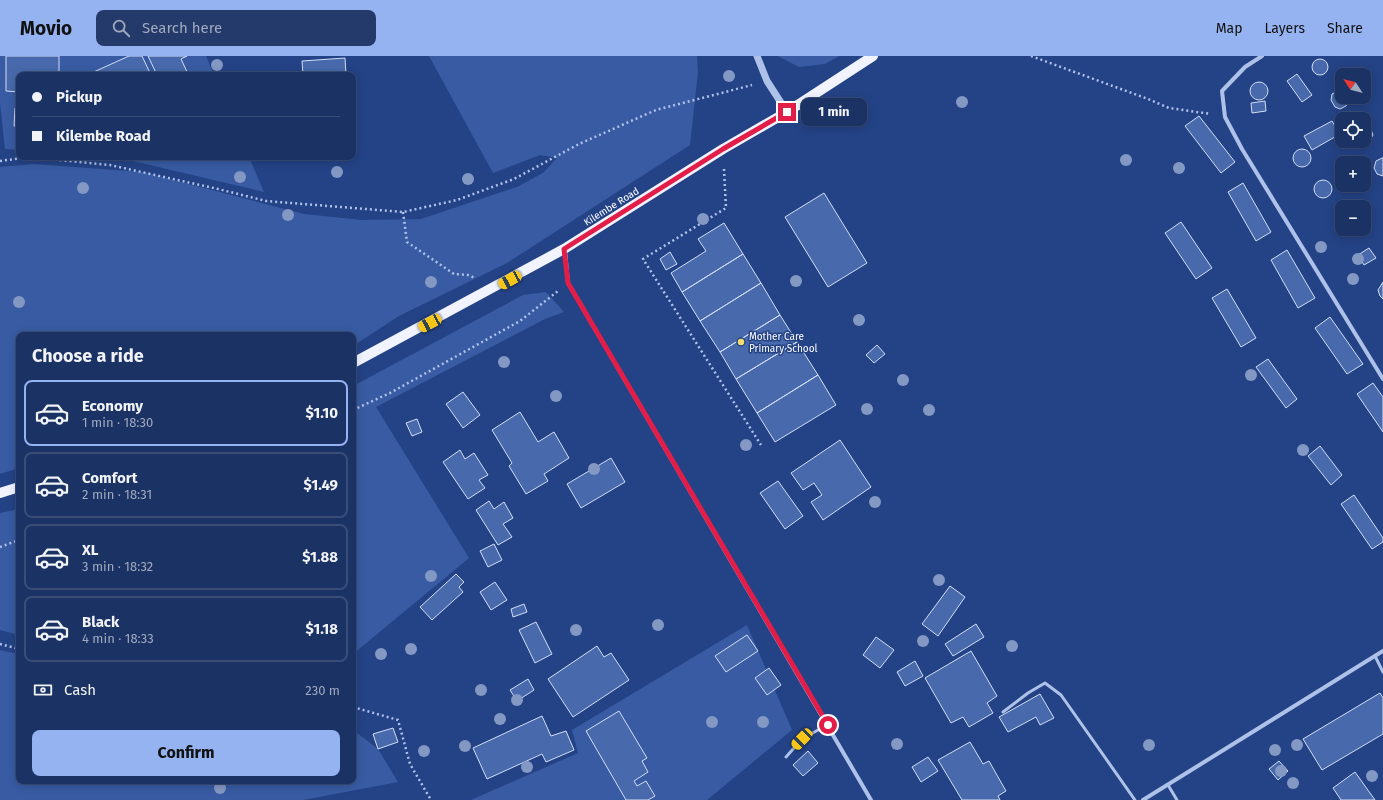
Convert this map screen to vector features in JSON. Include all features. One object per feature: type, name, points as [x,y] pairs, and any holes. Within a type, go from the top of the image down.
[{"type":"main road","name":"Kilembe Road","points":[[356,361],[564,249],[723,149],[787,112],[873,56]]},
{"type":"main road","points":[[0,492],[16,488]]},
{"type":"street","points":[[757,56],[767,81],[787,112]]},
{"type":"street","points":[[1262,56],[1245,67],[1222,91],[1224,116],[1246,156],[1383,379]]},
{"type":"street","points":[[564,249],[568,283],[871,800]]},
{"type":"street","points":[[1143,800],[1383,651]]},
{"type":"lane","points":[[1375,656],[1383,672]]},
{"type":"lane","points":[[1003,712],[1028,693],[1045,683],[1061,695],[1135,800]]},
{"type":"lane","points":[[786,757],[802,739],[828,725]]},
{"type":"lane","points":[[1168,785],[1177,800]]},
{"type":"path","points":[[1031,56],[1169,108],[1224,116]]},
{"type":"path","points":[[60,160],[110,165],[218,189],[266,202],[403,212],[457,200],[514,179],[579,144],[656,110],[767,81]]},
{"type":"path","points":[[723,149],[726,208],[643,259],[761,445]]},
{"type":"path","points":[[0,161],[16,159]]},
{"type":"path","points":[[403,212],[407,242],[454,274],[468,275],[496,287]]},
{"type":"path","points":[[356,409],[390,394],[520,321],[568,283]]},
{"type":"path","points":[[0,547],[16,541]]},
{"type":"path","points":[[0,644],[16,648]]},
{"type":"path","points":[[356,708],[398,720],[410,764],[431,800]]},
{"type":"shaded area","points":[[0,56],[206,56],[213,72],[16,72],[16,150],[5,149],[0,103]]},
{"type":"shaded area","points":[[429,56],[697,56],[698,72],[690,145],[507,263],[399,316],[356,344],[356,332],[16,332],[16,469],[0,474],[0,167],[33,164],[143,172],[304,214],[362,220],[421,219],[517,187],[543,173],[557,158],[540,155],[493,173]]},
{"type":"shaded area","points":[[778,56],[839,56],[825,64],[799,67]]},
{"type":"shaded area","points":[[129,160],[250,160],[264,192]]},
{"type":"shaded area","points":[[546,292],[564,312],[545,319],[376,407],[469,558],[356,652],[356,384],[523,295]]},
{"type":"shaded area","points":[[16,510],[16,634],[0,630],[0,513]]},
{"type":"shaded area","points":[[747,625],[792,730],[707,800],[471,800],[578,753],[572,730]]},
{"type":"shaded area","points":[[0,650],[16,653],[16,784],[356,784],[356,732],[378,749],[398,782],[303,800],[0,800]]},
{"type":"building","points":[[6,56],[59,56],[59,72],[16,72],[16,92],[6,91]]},
{"type":"building","points":[[129,56],[142,56],[150,72],[94,72]]},
{"type":"building","points":[[148,56],[187,56],[181,59],[187,72],[156,72]]},
{"type":"building","points":[[345,58],[346,72],[303,72],[302,61]]},
{"type":"building","points":[[1320,59],[1326,61],[1328,67],[1326,73],[1320,75],[1314,73],[1312,67],[1314,61]]},
{"type":"building","points":[[1297,74],[1312,95],[1302,102],[1287,81]]},
{"type":"building","points":[[1259,82],[1265,85],[1268,91],[1265,97],[1259,100],[1253,97],[1250,91],[1253,85]]},
{"type":"building","points":[[1335,92],[1335,104],[1347,104],[1346,106],[1340,109],[1335,107],[1331,100],[1332,94]]},
{"type":"building","points":[[1265,101],[1266,111],[1252,113],[1251,103]]},
{"type":"building","points":[[15,108],[16,126],[14,126]]},
{"type":"building","points":[[1199,116],[1235,162],[1221,173],[1185,126]]},
{"type":"building","points":[[1332,121],[1335,126],[1335,137],[1312,150],[1304,136]]},
{"type":"building","points":[[1302,149],[1308,152],[1311,158],[1308,164],[1302,167],[1296,164],[1293,158],[1296,152]]},
{"type":"building","points":[[1382,158],[1383,176],[1377,174],[1374,168],[1376,161]]},
{"type":"building","points":[[1323,180],[1329,183],[1332,189],[1329,195],[1323,198],[1317,195],[1314,189],[1317,183]]},
{"type":"building","points":[[1243,183],[1271,232],[1256,241],[1228,192]]},
{"type":"building","points":[[824,193],[867,263],[828,287],[785,217]]},
{"type":"building","points":[[1181,222],[1212,268],[1196,279],[1165,233]]},
{"type":"building","points":[[724,223],[743,254],[682,292],[671,273],[706,251],[698,239]]},
{"type":"building","points":[[1369,248],[1376,258],[1364,265],[1358,255]]},
{"type":"building","points":[[1287,250],[1315,298],[1298,308],[1271,260]]},
{"type":"building","points":[[670,252],[677,264],[666,270],[660,259]]},
{"type":"building","points":[[743,254],[761,283],[700,321],[682,292]]},
{"type":"building","points":[[1383,282],[1383,299],[1378,290]]},
{"type":"building","points":[[761,283],[780,315],[720,352],[700,321]]},
{"type":"building","points":[[1227,289],[1256,338],[1241,347],[1212,298]]},
{"type":"building","points":[[780,315],[797,342],[736,379],[720,352]]},
{"type":"building","points":[[1330,317],[1363,364],[1347,374],[1315,328]]},
{"type":"building","points":[[797,342],[818,375],[757,413],[736,379]]},
{"type":"building","points":[[877,345],[885,354],[874,363],[866,355]]},
{"type":"building","points":[[1268,359],[1297,399],[1286,408],[1256,367]]},
{"type":"building","points":[[818,375],[836,405],[775,442],[757,413]]},
{"type":"building","points":[[1373,383],[1383,397],[1383,432],[1357,394]]},
{"type":"building","points":[[463,392],[480,415],[463,428],[446,404]]},
{"type":"building","points":[[520,412],[538,442],[554,432],[569,458],[544,474],[548,481],[526,494],[509,466],[512,463],[492,430]]},
{"type":"building","points":[[417,419],[422,432],[412,436],[406,423]]},
{"type":"building","points":[[840,440],[871,487],[823,520],[811,502],[822,495],[814,483],[803,490],[791,473]]},
{"type":"building","points":[[1320,446],[1342,475],[1331,485],[1308,456]]},
{"type":"building","points":[[460,450],[465,459],[474,453],[488,475],[479,480],[485,488],[468,499],[443,462]]},
{"type":"building","points":[[611,458],[625,482],[581,508],[567,484]]},
{"type":"building","points":[[778,481],[803,516],[785,529],[760,493]]},
{"type":"building","points":[[1354,495],[1383,538],[1383,542],[1372,549],[1341,504]]},
{"type":"building","points":[[489,501],[494,509],[504,502],[513,518],[503,524],[512,537],[498,545],[476,510]]},
{"type":"building","points":[[494,544],[502,560],[488,567],[480,551]]},
{"type":"building","points":[[456,574],[464,582],[459,587],[463,592],[432,620],[420,607]]},
{"type":"building","points":[[495,582],[507,600],[491,610],[480,592]]},
{"type":"building","points":[[950,586],[965,597],[938,636],[922,624]]},
{"type":"building","points":[[524,604],[527,612],[513,617],[511,609]]},
{"type":"building","points":[[536,622],[552,654],[535,663],[519,630]]},
{"type":"building","points":[[976,624],[984,637],[953,656],[945,644]]},
{"type":"building","points":[[747,635],[758,651],[726,672],[715,656]]},
{"type":"building","points":[[876,637],[894,650],[880,668],[863,655]]},
{"type":"building","points":[[597,646],[604,657],[611,653],[629,680],[573,717],[548,679]]},
{"type":"building","points":[[971,651],[997,696],[987,703],[993,713],[969,727],[963,717],[951,723],[925,678]]},
{"type":"building","points":[[915,661],[923,676],[905,686],[897,672]]},
{"type":"building","points":[[769,668],[781,685],[767,695],[755,678]]},
{"type":"building","points":[[528,679],[534,690],[517,701],[510,690]]},
{"type":"building","points":[[1380,693],[1383,698],[1383,734],[1322,770],[1303,739]]},
{"type":"building","points":[[1040,694],[1054,718],[1040,725],[1036,717],[1008,732],[999,717]]},
{"type":"building","points":[[619,711],[647,758],[642,761],[648,772],[634,781],[637,786],[646,781],[655,796],[648,800],[626,800],[586,731]]},
{"type":"building","points":[[542,716],[551,736],[566,731],[574,750],[546,762],[542,754],[487,779],[473,748]]},
{"type":"building","points":[[393,728],[398,742],[378,749],[373,734]]},
{"type":"building","points":[[970,742],[983,764],[989,761],[1006,791],[998,796],[1000,800],[962,800],[938,760]]},
{"type":"building","points":[[808,751],[818,763],[803,776],[793,765]]},
{"type":"building","points":[[928,757],[938,771],[921,782],[912,767]]},
{"type":"building","points":[[1279,761],[1288,771],[1278,780],[1269,769]]},
{"type":"building","points":[[1355,772],[1375,800],[1341,800],[1333,788]]},
{"type":"place","name":"Mother Care Primary School","points":[[741,342]]},
{"type":"route","points":[[787,112],[723,149],[564,249],[568,283],[828,725]]}]
